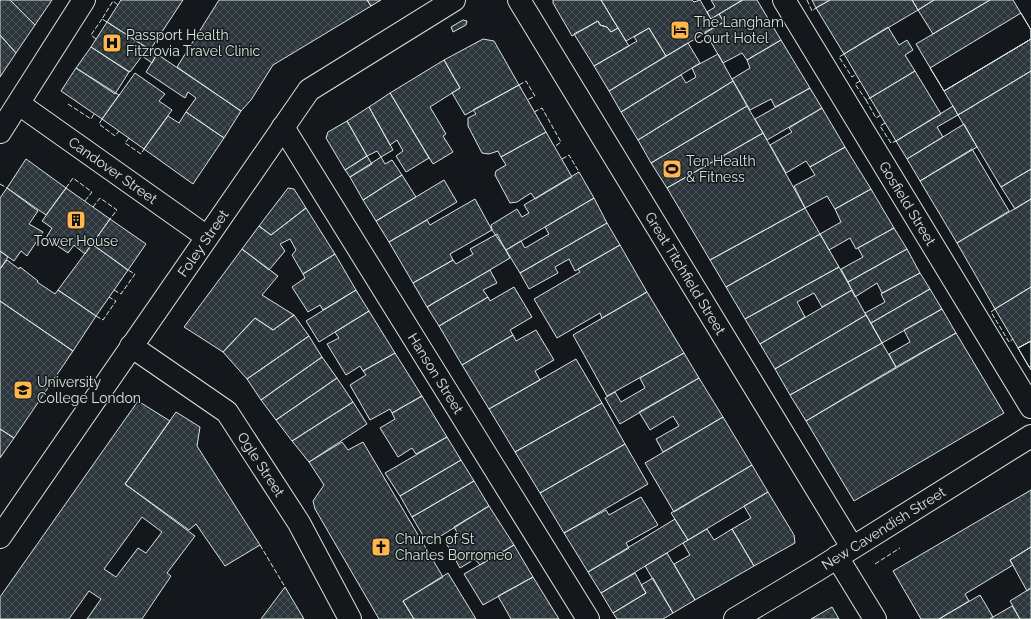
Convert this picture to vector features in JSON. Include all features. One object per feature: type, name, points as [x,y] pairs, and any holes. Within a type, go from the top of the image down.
[{"type":"street","points":[[0,132],[84,0]]},
{"type":"street","name":"Foley Street","points":[[0,536],[309,90],[454,0]]},
{"type":"street","name":"Great Titchfield Street","points":[[519,0],[844,552],[875,619]]},
{"type":"street","name":"Gosfield Street","points":[[784,0],[1031,407]]},
{"type":"street","name":"Candover Street","points":[[19,104],[207,237]]},
{"type":"street","name":"Hanson Street","points":[[283,127],[588,619]]},
{"type":"street","name":"Ogle Street","points":[[131,346],[227,412],[300,522],[350,619]]},
{"type":"street","name":"New Cavendish Street","points":[[735,619],[1031,436]]},
{"type":"building","points":[[0,0],[10,0],[35,25],[16,53],[0,35]]},
{"type":"building","points":[[10,0],[52,0],[35,25]]},
{"type":"building","points":[[121,0],[183,0],[150,50],[107,22]]},
{"type":"building","points":[[219,0],[367,0],[371,6],[273,65],[251,100],[241,111],[177,67]]},
{"type":"building","points":[[367,0],[381,0],[371,6]]},
{"type":"building","points":[[553,0],[601,0],[618,28],[611,32],[607,27],[600,25],[598,21],[572,36],[553,3]]},
{"type":"building","name":"The Langham Court Hotel","points":[[601,0],[692,0],[694,2],[700,0],[711,19],[719,14],[724,22],[666,56],[649,28],[626,41]]},
{"type":"building","points":[[711,0],[742,0],[711,19],[707,12],[715,7]]},
{"type":"building","points":[[743,0],[757,0],[781,40],[747,60],[742,53],[723,63],[705,32],[724,22],[719,14]]},
{"type":"building","points":[[812,0],[830,0],[816,8]]},
{"type":"building","points":[[830,0],[912,0],[918,10],[844,54],[816,8]]},
{"type":"building","points":[[912,0],[934,0],[918,10]]},
{"type":"building","points":[[934,0],[990,0],[933,34],[918,10]]},
{"type":"building","points":[[990,0],[1013,0],[1031,30],[1031,39],[944,91],[916,44]]},
{"type":"building","points":[[1021,13],[1031,30],[1031,39],[944,91],[930,68]]},
{"type":"building","points":[[463,20],[467,21],[466,25],[453,32],[451,27]]},
{"type":"building","points":[[598,21],[600,25],[607,27],[611,32],[618,28],[629,46],[594,66],[574,34]]},
{"type":"building","points":[[107,22],[157,54],[152,63],[142,56],[130,72],[91,47]]},
{"type":"building","points":[[888,27],[899,45],[907,40],[913,50],[905,55],[915,71],[870,98],[844,54]]},
{"type":"building","points":[[649,28],[666,56],[609,91],[594,66],[637,41],[634,37]]},
{"type":"building","points":[[0,35],[16,53],[0,77]]},
{"type":"building","points":[[483,39],[494,41],[519,85],[465,115],[452,93],[460,88],[444,60]]},
{"type":"building","points":[[1031,39],[1031,71],[958,115],[944,91]]},
{"type":"building","points":[[781,40],[810,88],[775,107],[771,99],[750,110],[732,79],[750,68],[747,60]]},
{"type":"building","points":[[688,43],[700,63],[621,112],[609,91]]},
{"type":"building","points":[[91,47],[129,72],[115,94],[76,68]]},
{"type":"building","points":[[157,54],[241,111],[224,138],[186,112],[196,98],[188,92],[185,98],[146,72]]},
{"type":"building","points":[[718,54],[733,81],[638,140],[621,112],[681,75],[686,83],[696,77],[692,68]]},
{"type":"building","points":[[444,60],[460,88],[430,107],[446,134],[443,136],[453,152],[433,164],[390,93]]},
{"type":"building","points":[[76,68],[119,95],[102,119],[61,91]]},
{"type":"building","points":[[915,71],[941,114],[896,141],[870,98]]},
{"type":"building","points":[[1031,71],[1031,169],[1001,187],[958,115]]},
{"type":"building","points":[[135,73],[165,94],[159,101],[172,110],[144,149],[102,119]]},
{"type":"building","points":[[733,81],[747,106],[651,163],[638,140]]},
{"type":"building","points":[[519,85],[546,132],[501,157],[498,151],[489,154],[482,153],[468,126],[468,118],[476,114],[473,110]]},
{"type":"building","points":[[810,88],[822,108],[767,140],[755,119]]},
{"type":"building","points":[[390,93],[429,158],[406,172],[396,156],[403,151],[397,140],[390,145],[369,107]]},
{"type":"building","points":[[747,106],[763,133],[667,188],[651,163]]},
{"type":"building","points":[[953,106],[958,115],[937,127],[943,137],[907,159],[896,141]]},
{"type":"building","points":[[369,107],[393,150],[381,157],[377,151],[367,156],[347,121]]},
{"type":"building","points":[[822,108],[845,147],[810,167],[806,161],[786,173],[770,145],[792,132],[789,128]]},
{"type":"building","points":[[186,112],[224,138],[193,184],[144,149],[168,116],[179,123]]},
{"type":"building","points":[[347,121],[367,156],[345,170],[326,138],[328,132]]},
{"type":"building","points":[[964,124],[977,147],[920,181],[907,159]]},
{"type":"building","points":[[546,132],[572,177],[535,199],[531,193],[517,202],[510,203],[495,175],[496,171],[506,165],[501,157]]},
{"type":"building","points":[[763,133],[805,208],[710,260],[667,188]]},
{"type":"building","points":[[845,147],[871,189],[835,209],[827,196],[805,208],[794,186],[815,175],[810,167]]},
{"type":"building","points":[[972,149],[1009,211],[957,243],[920,181]]},
{"type":"building","points":[[367,156],[372,164],[350,177],[345,170]]},
{"type":"building","points":[[381,157],[385,164],[392,160],[402,175],[363,200],[350,177]]},
{"type":"building","points":[[26,159],[66,188],[46,215],[7,188]]},
{"type":"building","points":[[1031,169],[1031,199],[1015,209],[1001,187]]},
{"type":"building","points":[[579,172],[594,198],[506,250],[492,230],[491,225],[517,209],[522,217],[529,213],[524,205]]},
{"type":"building","points":[[402,175],[416,197],[376,221],[363,200]]},
{"type":"building","points":[[444,180],[457,202],[389,242],[376,221]]},
{"type":"building","points":[[7,188],[38,211],[29,224],[43,232],[27,256],[21,251],[14,261],[0,251],[0,198]]},
{"type":"building","name":"Tower House","points":[[66,188],[110,219],[85,254],[74,245],[68,253],[46,238],[52,228],[42,221]]},
{"type":"building","points":[[288,188],[294,189],[306,208],[271,235],[259,226]]},
{"type":"building","points":[[871,189],[894,228],[856,249],[850,238],[829,250],[820,234],[841,222],[835,209]]},
{"type":"building","points":[[594,198],[607,223],[520,273],[506,250],[521,241],[525,248],[549,234],[545,227]]},
{"type":"building","points":[[475,199],[492,230],[450,254],[453,260],[413,283],[389,242],[427,220],[430,225]]},
{"type":"building","points":[[1031,199],[1031,287],[995,309],[957,243]]},
{"type":"building","points":[[306,208],[335,254],[303,274],[292,255],[296,250],[290,239],[280,244],[285,251],[269,270],[242,249],[259,226],[271,235]]},
{"type":"building","points":[[805,208],[820,234],[726,287],[710,260]]},
{"type":"building","points":[[110,219],[146,244],[128,270],[92,244]]},
{"type":"building","points":[[607,223],[620,245],[575,271],[569,259],[555,267],[558,273],[529,289],[520,273]]},
{"type":"building","points":[[894,228],[907,249],[848,282],[841,269],[863,257],[858,248]]},
{"type":"building","points":[[497,234],[510,258],[427,307],[413,283],[453,260],[456,264],[473,254],[470,249]]},
{"type":"building","points":[[820,234],[839,267],[745,319],[726,287]]},
{"type":"building","points":[[92,244],[128,270],[96,316],[58,290]]},
{"type":"building","points":[[620,245],[647,292],[602,318],[600,313],[557,338],[534,299],[580,272],[578,269]]},
{"type":"building","points":[[242,249],[278,276],[262,295],[294,315],[273,330],[255,318],[223,352],[184,327]]},
{"type":"building","points":[[907,249],[920,273],[882,293],[877,283],[855,297],[848,282]]},
{"type":"building","points":[[0,251],[8,257],[0,269]]},
{"type":"building","points":[[335,254],[356,290],[323,310],[320,305],[308,312],[292,287],[305,278],[303,274]]},
{"type":"building","points":[[7,260],[19,269],[20,267],[38,281],[37,282],[55,294],[58,290],[96,316],[73,351],[0,301],[0,269]]},
{"type":"building","points":[[839,267],[852,290],[822,307],[814,293],[797,302],[805,317],[760,344],[745,319]]},
{"type":"building","points":[[490,270],[497,283],[483,290],[488,297],[439,326],[427,307]]},
{"type":"building","points":[[920,273],[930,289],[871,323],[865,313],[885,302],[881,294]]},
{"type":"building","points":[[514,287],[532,317],[510,330],[513,335],[462,365],[439,326],[488,297],[490,301]]},
{"type":"building","points":[[1031,287],[1031,341],[1018,348],[995,309]]},
{"type":"building","points":[[930,289],[942,309],[882,343],[871,323]]},
{"type":"building","points":[[356,290],[369,311],[319,342],[306,321]]},
{"type":"building","points":[[852,290],[866,315],[775,369],[760,344]]},
{"type":"building","points":[[647,292],[684,353],[607,396],[573,335]]},
{"type":"building","name":"University College London","points":[[0,301],[73,351],[14,438],[0,429]]},
{"type":"building","points":[[942,309],[956,333],[896,367],[889,354],[910,342],[904,330]]},
{"type":"building","points":[[369,311],[395,353],[363,371],[360,366],[346,375],[327,344],[339,338],[335,332]]},
{"type":"building","points":[[294,315],[309,336],[247,379],[223,352],[255,318],[273,330]]},
{"type":"building","points":[[866,315],[882,343],[790,395],[775,369]]},
{"type":"building","points":[[536,330],[554,360],[535,371],[540,380],[489,409],[462,365],[513,335],[516,341]]},
{"type":"building","points":[[956,333],[1004,413],[854,501],[806,421]]},
{"type":"building","points":[[309,336],[322,357],[261,400],[247,379]]},
{"type":"building","points":[[1031,341],[1031,366],[1029,367],[1018,348]]},
{"type":"building","points":[[1031,341],[1031,370],[1018,348]]},
{"type":"building","points":[[882,343],[896,367],[806,421],[790,395]]},
{"type":"building","points":[[395,353],[422,396],[392,413],[390,409],[370,420],[350,385],[366,375],[363,371]]},
{"type":"building","points":[[684,353],[699,378],[620,424],[605,398],[615,392],[621,402],[645,388],[640,378]]},
{"type":"building","points":[[322,357],[337,378],[276,420],[261,400]]},
{"type":"building","points":[[576,359],[602,403],[515,452],[489,409]]},
{"type":"building","points":[[337,378],[353,402],[292,441],[276,420]]},
{"type":"building","points":[[699,378],[723,417],[663,452],[656,439],[679,426],[673,416],[650,430],[639,412]]},
{"type":"building","points":[[422,396],[447,437],[416,454],[412,448],[398,457],[380,428],[395,419],[392,413]]},
{"type":"building","points":[[138,401],[170,421],[125,484],[195,536],[167,573],[171,576],[142,619],[87,619],[101,599],[89,591],[69,619],[0,619],[0,597]],"holes":[[[142,517],[162,532],[146,553],[138,548],[116,577],[104,569]]]},
{"type":"building","points":[[353,402],[367,424],[309,462],[292,441]]},
{"type":"building","points":[[602,403],[625,444],[540,493],[515,452]]},
{"type":"building","points":[[176,412],[200,427],[197,446],[260,545],[225,566],[196,524],[189,530],[125,484]]},
{"type":"building","points":[[723,417],[752,465],[674,512],[645,463]]},
{"type":"building","points":[[0,429],[14,438],[0,458]]},
{"type":"building","points":[[447,437],[461,460],[400,496],[385,473]]},
{"type":"building","name":"Church of St Charles Borromeo","points":[[342,442],[348,450],[363,442],[443,577],[403,601],[414,619],[379,619],[315,509],[313,501],[324,485],[309,462]]},
{"type":"building","points":[[625,444],[648,484],[564,533],[540,493]]},
{"type":"building","points":[[461,460],[474,481],[412,517],[400,496]]},
{"type":"building","points":[[752,465],[768,492],[688,540],[671,513]]},
{"type":"building","points":[[474,481],[489,506],[428,544],[412,517]]},
{"type":"building","points":[[1031,490],[1031,547],[1010,560],[1013,565],[965,594],[969,601],[939,619],[921,619],[893,571]]},
{"type":"building","points":[[768,492],[794,535],[795,543],[754,566],[732,529],[751,518],[744,506]]},
{"type":"building","points":[[641,497],[658,525],[626,543],[629,548],[588,572],[564,533],[606,510],[609,515]]},
{"type":"building","points":[[489,506],[514,545],[480,565],[475,559],[460,568],[445,541],[458,534],[454,527]]},
{"type":"building","points":[[675,519],[688,540],[601,593],[588,572]]},
{"type":"building","points":[[707,529],[714,540],[732,529],[754,566],[695,600],[674,564],[690,555],[683,543]]},
{"type":"building","points":[[514,545],[533,577],[483,605],[464,574]]},
{"type":"building","points":[[1031,547],[1031,588],[1027,591],[1010,560]]},
{"type":"building","points":[[667,553],[695,600],[673,613],[645,566]]},
{"type":"building","points":[[448,573],[476,619],[414,619],[403,601]]},
{"type":"building","points":[[635,573],[646,593],[613,613],[601,593]]},
{"type":"building","points":[[533,577],[559,619],[511,619],[498,596]]},
{"type":"building","points":[[653,578],[673,613],[663,619],[617,619],[613,613],[646,593],[641,585]]},
{"type":"building","points":[[285,587],[304,619],[261,619]]},
{"type":"building","points":[[1031,588],[1031,619],[1020,619],[1010,601]]},
{"type":"building","points":[[980,595],[993,617],[990,619],[939,619]]},
{"type":"building","points":[[1012,606],[1020,619],[990,619],[993,617]]},
{"type":"building","points":[[832,607],[839,619],[811,619]]},
{"type":"fence","points":[[807,0],[812,11],[816,8]]},
{"type":"fence","points":[[107,22],[102,19],[113,1],[118,5]]},
{"type":"fence","points":[[96,39],[91,35],[102,19]]},
{"type":"fence","points":[[844,54],[839,57],[852,77],[856,74]]},
{"type":"fence","points":[[519,85],[526,81],[535,96],[527,100]]},
{"type":"fence","points":[[860,81],[855,84],[866,100],[870,98]]},
{"type":"fence","points":[[866,100],[876,118],[881,115]]},
{"type":"fence","points":[[68,104],[91,119],[94,114]]},
{"type":"fence","points":[[534,112],[542,108],[561,142],[554,147]]},
{"type":"fence","points":[[102,119],[99,124],[115,136],[119,131]]},
{"type":"fence","points":[[885,123],[880,126],[891,143],[896,141]]},
{"type":"fence","points":[[129,138],[125,143],[141,154],[144,149]]},
{"type":"fence","points":[[562,159],[569,155],[579,172],[578,173]]},
{"type":"fence","points":[[66,188],[73,178],[92,192],[85,201]]},
{"type":"fence","points":[[0,184],[7,188]]},
{"type":"fence","points":[[93,207],[100,198],[117,210],[110,219]]},
{"type":"fence","points":[[114,290],[121,294],[135,274],[128,270]]},
{"type":"fence","points":[[96,316],[103,320],[116,301],[109,297]]},
{"type":"fence","points":[[995,309],[991,312],[1009,342],[1013,339]]},
{"type":"fence","points":[[260,545],[285,587]]},
{"type":"fence","points":[[875,564],[900,548]]},
{"type":"place","name":"The Langham Court Hotel","points":[[680,30]]},
{"type":"place","name":"Passport Health Fitzrovia Travel Clinic","points":[[112,43]]},
{"type":"place","name":"Ten Health & Fitness","points":[[672,169]]},
{"type":"place","name":"Tower House","points":[[76,220]]},
{"type":"place","name":"University College London","points":[[23,390]]},
{"type":"place","name":"Church of St Charles Borromeo","points":[[381,547]]}]
